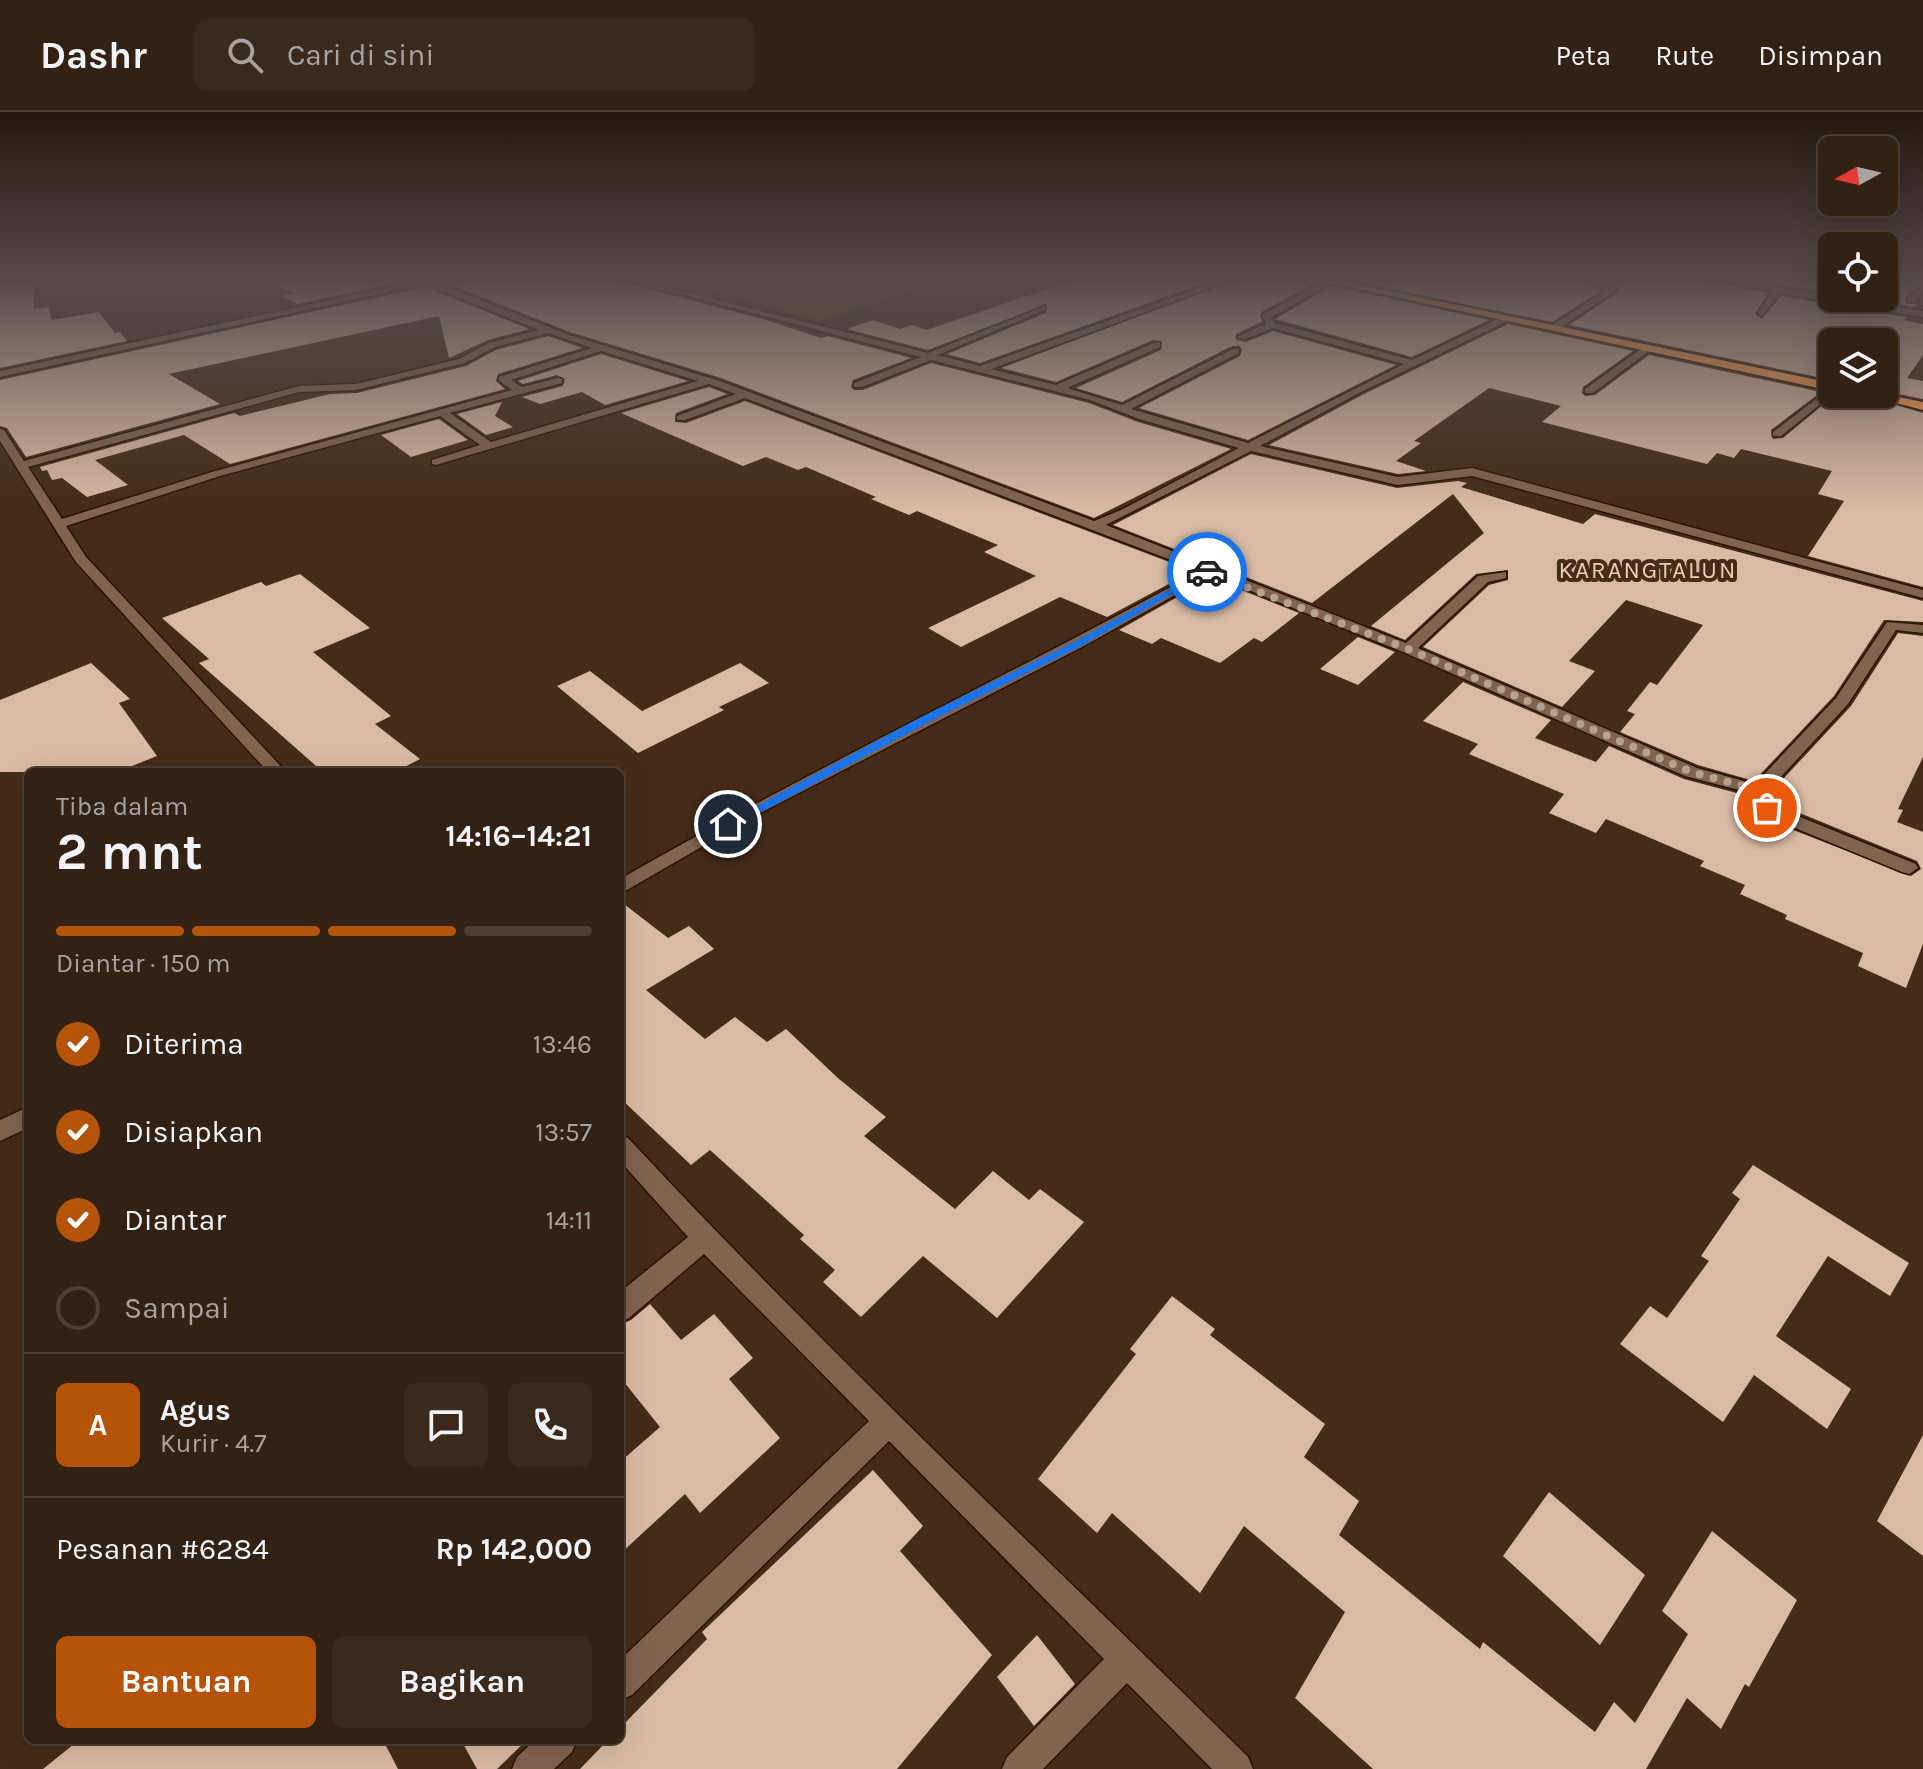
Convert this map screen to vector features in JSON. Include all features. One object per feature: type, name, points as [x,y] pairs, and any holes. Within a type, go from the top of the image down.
[{"type":"highway","points":[[1682,355],[1818,385]]},
{"type":"highway","points":[[1898,401],[1923,406]]},
{"type":"street","points":[[0,374],[87,355]]},
{"type":"street","points":[[21,465],[299,389],[356,387],[462,361],[473,355]]},
{"type":"street","points":[[520,391],[505,381],[505,377],[577,355]]},
{"type":"street","points":[[625,355],[745,394],[1095,525],[1408,649],[1691,772],[1758,790]]},
{"type":"street","points":[[922,355],[1056,389],[1249,447],[1398,481],[1472,472],[1923,594]]},
{"type":"street","points":[[858,385],[932,355]]},
{"type":"street","points":[[979,370],[1020,355]]},
{"type":"street","points":[[1056,389],[1133,355]]},
{"type":"street","points":[[1123,409],[1228,355]]},
{"type":"street","points":[[1384,355],[1412,363]]},
{"type":"street","points":[[1095,525],[1125,513],[1428,355]]},
{"type":"street","points":[[1589,391],[1638,355]]},
{"type":"street","points":[[59,524],[216,474],[558,381]]},
{"type":"street","points":[[436,462],[708,381]]},
{"type":"street","points":[[681,418],[745,394]]},
{"type":"street","points":[[1777,434],[1818,400]]},
{"type":"street","points":[[442,413],[489,446]]},
{"type":"street","points":[[0,432],[81,559],[273,768]]},
{"type":"street","points":[[624,885],[756,808],[1077,644],[1209,571]]},
{"type":"street","points":[[1408,649],[1483,579],[1501,575]]},
{"type":"street","points":[[1758,790],[1769,782],[1842,701],[1864,672],[1892,625],[1923,629]]},
{"type":"street","points":[[1758,790],[1761,800],[1777,814],[1909,868]]},
{"type":"street","points":[[0,1131],[24,1119]]},
{"type":"street","points":[[624,1149],[705,1238],[1236,1769]]},
{"type":"street","points":[[624,1306],[705,1238]]},
{"type":"street","points":[[624,1679],[889,1421]]},
{"type":"street","points":[[1019,1769],[1128,1658]]},
{"type":"street","points":[[529,1769],[556,1744]]},
{"type":"building","points":[[0,355],[60,355],[0,368]]},
{"type":"building","points":[[113,355],[256,355],[169,374],[220,404],[26,457],[7,428],[0,426],[0,380]]},
{"type":"building","points":[[486,355],[558,355],[498,374],[496,381],[505,389],[230,464],[184,435],[95,460],[128,485],[87,497],[62,478],[52,480],[47,470],[42,471],[40,467],[234,413],[240,416],[330,394],[357,393],[466,366]]},
{"type":"building","points":[[605,355],[688,381],[605,405],[582,392],[540,404],[522,397],[563,386],[565,379],[557,375],[523,384],[518,381]]},
{"type":"building","points":[[647,355],[901,355],[911,358],[853,380],[851,387],[863,390],[931,363],[1089,403],[1138,422],[1231,449],[1094,518],[721,378]]},
{"type":"building","points":[[952,355],[1002,355],[980,363]]},
{"type":"building","points":[[1035,355],[1118,355],[1056,382],[1001,368]]},
{"type":"building","points":[[1149,355],[1214,355],[1122,402],[1076,388]]},
{"type":"building","points":[[1361,355],[1396,365],[1248,440],[1139,408],[1240,356]]},
{"type":"building","points":[[1444,355],[1627,355],[1583,387],[1585,396],[1595,395],[1649,355],[1818,391],[1771,430],[1773,439],[1783,438],[1819,408],[1898,406],[1923,413],[1923,587],[1808,556],[1844,501],[1818,494],[1832,471],[1741,449],[1734,458],[1717,453],[1707,464],[1542,422],[1561,406],[1489,388],[1414,441],[1421,443],[1396,461],[1426,471],[1398,474],[1269,445]]},
{"type":"building","points":[[1714,355],[1818,355],[1818,377]]},
{"type":"building","points":[[1898,355],[1923,355],[1907,378],[1923,381],[1923,399],[1898,394]]},
{"type":"building","points":[[709,387],[727,394],[676,413],[675,422],[686,423],[745,401],[1193,571],[1107,617],[1060,597],[961,647],[928,628],[1036,576],[984,552],[998,545],[917,511],[909,515],[806,467],[798,470],[766,457],[743,466],[621,413]]},
{"type":"building","points":[[502,402],[495,416],[513,427],[486,435],[457,414]]},
{"type":"building","points":[[439,419],[468,440],[411,457],[381,435]]},
{"type":"building","points":[[1251,454],[1397,488],[1458,481],[1467,483],[1461,487],[1583,524],[1595,514],[1923,601],[1923,622],[1884,620],[1834,696],[1754,781],[1698,765],[1620,732],[1635,714],[1627,711],[1650,682],[1657,685],[1703,625],[1626,600],[1569,661],[1595,671],[1562,707],[1423,647],[1489,585],[1508,580],[1508,570],[1476,574],[1405,640],[1371,626],[1484,533],[1453,494],[1312,603],[1113,525]]},
{"type":"building","points":[[300,574],[370,628],[313,652],[391,716],[375,724],[420,759],[403,768],[318,768],[199,663],[209,659],[162,618],[261,582],[266,586]]},
{"type":"building","points":[[1211,578],[1299,613],[1262,642],[1254,638],[1220,663],[1161,638],[1152,644],[1119,630]]},
{"type":"building","points":[[1898,633],[1923,636],[1923,757],[1898,809],[1903,810],[1897,822],[1923,832],[1923,944],[1906,988],[1858,966],[1863,953],[1785,919],[1787,915],[1740,894],[1745,885],[1700,866],[1704,861],[1606,819],[1596,833],[1549,813],[1564,794],[1469,754],[1478,744],[1423,721],[1463,682],[1551,720],[1535,738],[1596,762],[1609,746],[1684,779],[1748,796],[1753,806],[1770,821],[1911,876],[1921,869],[1917,861],[1785,807],[1770,793],[1851,706]]},
{"type":"building","points":[[1358,637],[1395,652],[1358,685],[1320,669]]},
{"type":"building","points":[[91,663],[130,699],[119,703],[157,756],[127,768],[24,768],[24,772],[0,772],[0,700]]},
{"type":"building","points":[[740,663],[769,683],[719,707],[724,710],[638,753],[557,686],[590,671],[642,711]]},
{"type":"building","points":[[624,904],[668,938],[689,926],[714,949],[646,990],[705,1039],[735,1017],[767,1042],[786,1029],[839,1079],[886,1117],[864,1136],[955,1209],[993,1171],[1029,1200],[1040,1189],[1084,1222],[997,1318],[923,1256],[861,1317],[823,1282],[835,1270],[800,1239],[804,1235],[710,1150],[691,1165],[624,1102]]},
{"type":"building","points":[[1753,1165],[1909,1263],[1890,1296],[1828,1256],[1776,1336],[1851,1389],[1827,1429],[1754,1375],[1723,1422],[1620,1344],[1650,1306],[1667,1318],[1709,1261],[1701,1256],[1740,1199],[1732,1193]]},
{"type":"building","points":[[1172,1296],[1215,1329],[1210,1335],[1325,1424],[1304,1457],[1359,1501],[1339,1535],[1480,1649],[1483,1642],[1595,1732],[1614,1702],[1635,1723],[1688,1634],[1662,1611],[1712,1531],[1797,1600],[1749,1687],[1745,1684],[1721,1729],[1687,1698],[1646,1769],[1373,1769],[1295,1698],[1345,1612],[1244,1526],[1200,1593],[1112,1513],[1097,1533],[1038,1479],[1136,1354],[1130,1349]]},
{"type":"building","points":[[650,1304],[681,1340],[714,1314],[753,1358],[729,1379],[780,1438],[700,1513],[685,1494],[624,1550],[624,1458],[660,1427],[624,1382],[624,1323]]},
{"type":"building","points":[[1923,1435],[1923,1556],[1877,1521]]},
{"type":"building","points":[[873,1470],[923,1526],[900,1551],[992,1655],[897,1769],[580,1769],[604,1744],[624,1744],[624,1724],[707,1639],[702,1632]]},
{"type":"building","points":[[1549,1492],[1645,1575],[1600,1645],[1503,1556]]},
{"type":"building","points":[[1037,1635],[1075,1684],[1034,1726],[997,1677]]},
{"type":"building","points":[[74,1744],[385,1744],[398,1769],[43,1769]]},
{"type":"building","points":[[463,1744],[523,1744],[497,1769],[477,1769]]},
{"type":"way so far","points":[[1207,572],[1408,649],[1691,772],[1758,790],[1767,808]]},
{"type":"district","name":"KARANGTALUN","points":[[1648,570]]},
{"type":"route","points":[[728,824],[1077,644],[1207,572]]}]
